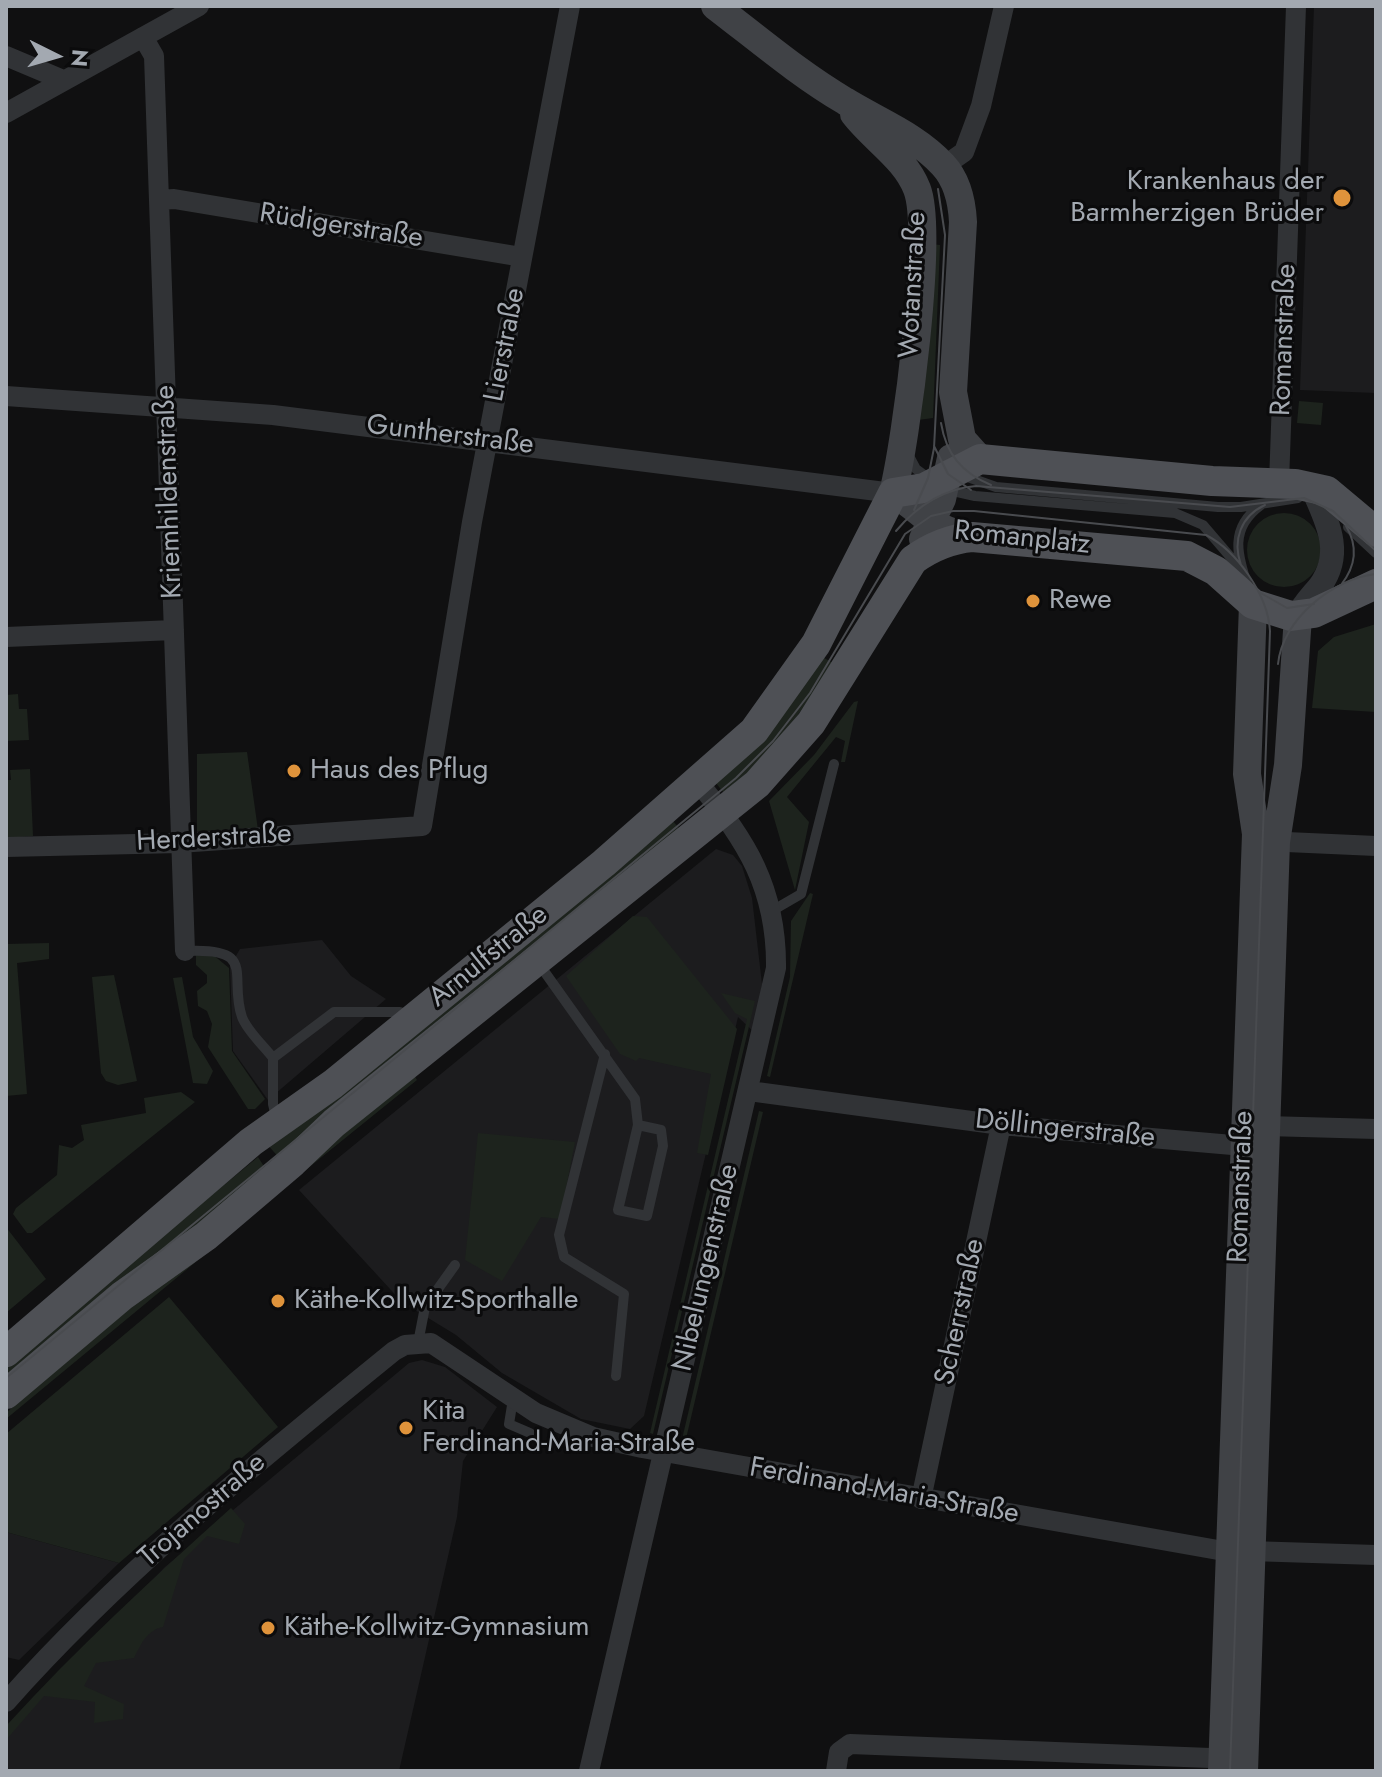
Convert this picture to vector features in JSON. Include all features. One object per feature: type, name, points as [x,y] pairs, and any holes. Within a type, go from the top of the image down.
[{"type":"main road","name":"Wotanstraße","points":[[715,6],[844,101],[912,137],[944,166],[954,181],[963,212],[953,392],[957,426],[969,450],[947,484]]},
{"type":"main road","name":"Wotanstraße","points":[[844,101],[900,164],[919,199],[919,281],[905,434],[893,493]]},
{"type":"main road","name":"Romanplatz","points":[[893,493],[947,484],[1190,479],[1272,493],[1323,495]]},
{"type":"main road","name":"Romanplatz","points":[[947,484],[952,534],[1187,556],[1216,571],[1253,604],[1281,614],[1298,616]]},
{"type":"main road","name":"Arnulfstraße","points":[[6,1394],[122,1296],[206,1236],[334,1123],[757,784],[811,723],[913,560],[947,484]]},
{"type":"main road","name":"Arnulfstraße","points":[[6,1352],[239,1152],[333,1084],[754,731],[798,675],[834,613],[893,493]]},
{"type":"main road","points":[[1323,495],[1376,532]]},
{"type":"main road","points":[[913,560],[954,539],[972,537]]},
{"type":"main road","points":[[1298,616],[1314,613],[1376,584]]},
{"type":"main road","name":"Romanstraße","points":[[1240,1551],[1266,1126],[1265,841],[1247,774],[1253,604]]},
{"type":"main road","name":"Romanstraße","points":[[1233,1765],[1240,1551],[1244,1146],[1265,841],[1288,765],[1298,616]]},
{"type":"street","points":[[6,113],[143,37],[170,13],[199,6]]},
{"type":"street","name":"Lierstraße","points":[[422,826],[488,439],[570,6]]},
{"type":"street","points":[[944,166],[964,152],[981,106],[1004,6]]},
{"type":"street","name":"Romanstraße","points":[[1272,493],[1284,364],[1296,6]]},
{"type":"street","name":"Kriemhildenstraße","points":[[143,37],[154,56],[185,951]]},
{"type":"street","points":[[6,56],[63,80]]},
{"type":"street","name":"Rüdigerstraße","points":[[160,200],[174,199],[522,257]]},
{"type":"street","name":"Guntherstraße","points":[[6,396],[273,415],[488,439],[784,482],[893,493]]},
{"type":"street","points":[[1298,616],[1325,577],[1333,556],[1323,495]]},
{"type":"street","points":[[6,637],[174,630]]},
{"type":"street","name":"Nibelungenstraße","points":[[589,1771],[776,968],[770,912],[752,856],[724,813],[697,781]]},
{"type":"street","name":"Herderstraße","points":[[6,847],[179,843],[422,826]]},
{"type":"street","points":[[1265,841],[1376,846]]},
{"type":"street","name":"Döllingerstraße","points":[[749,1091],[1001,1125],[1244,1146]]},
{"type":"street","name":"Scherrstraße","points":[[921,1499],[1001,1125]]},
{"type":"street","points":[[1244,1146],[1266,1126],[1376,1129]]},
{"type":"street","name":"Ferdinand-Maria-Straße","points":[[418,1343],[444,1349],[513,1399],[593,1437],[921,1499],[1240,1551],[1376,1555]]},
{"type":"street","name":"Trojanostraße","points":[[6,1702],[139,1567],[247,1470],[394,1351],[418,1343]]},
{"type":"street","points":[[836,1771],[839,1752],[850,1744],[1233,1765]]},
{"type":"lane","points":[[905,434],[910,460],[947,484],[975,496]]},
{"type":"lane","points":[[947,484],[955,499],[975,496],[1175,513],[1203,525],[1239,567]]},
{"type":"lane","points":[[1253,604],[1239,567],[1237,548],[1240,529],[1272,493]]},
{"type":"lane","points":[[1323,495],[1376,553]]},
{"type":"lane","points":[[770,912],[801,894],[834,764]]},
{"type":"lane","points":[[185,951],[215,951],[232,961],[238,973],[243,1020],[273,1058],[273,1114],[278,1122]]},
{"type":"lane","points":[[536,959],[635,1099],[638,1125],[618,1210],[647,1216],[663,1146],[661,1130],[638,1125]]},
{"type":"lane","points":[[273,1058],[334,1012],[400,1012],[412,1019]]},
{"type":"lane","points":[[605,1054],[559,1235],[564,1257],[624,1294],[616,1376]]},
{"type":"lane","points":[[418,1343],[425,1307],[455,1265]]},
{"type":"lane","points":[[513,1399],[509,1424],[530,1433]]},
{"type":"shaded area","name":"Krankenhaus der Barmherzigen Brüder","points":[[1314,6],[1376,6],[1376,393],[1300,390]]},
{"type":"shaded area","points":[[931,244],[940,245],[933,418],[918,420]]},
{"type":"shaded area","points":[[1299,401],[1323,403],[1321,425],[1297,423]]},
{"type":"shaded area","points":[[1277,513],[1291,513],[1305,519],[1315,529],[1321,550],[1315,571],[1305,581],[1291,587],[1277,587],[1263,581],[1253,571],[1247,557],[1247,543],[1253,529],[1263,519]]},
{"type":"shaded area","points":[[1376,624],[1376,712],[1312,708],[1318,651],[1334,637]]},
{"type":"shaded area","points":[[819,655],[833,663],[798,715],[740,782],[738,780],[724,793],[715,782]]},
{"type":"shaded area","points":[[18,694],[19,709],[27,709],[29,740],[6,741],[6,695]]},
{"type":"shaded area","points":[[858,701],[845,762],[841,762],[845,741],[836,737],[787,797],[809,822],[795,890],[769,801],[814,755],[854,702]]},
{"type":"shaded area","points":[[247,752],[258,830],[197,831],[197,754]]},
{"type":"shaded area","points":[[30,769],[33,836],[6,838],[6,780],[11,780],[10,770]]},
{"type":"shaded area","points":[[668,815],[683,833],[282,1161],[265,1142]]},
{"type":"shaded area","points":[[716,849],[733,855],[742,866],[752,898],[762,984],[755,1033],[738,1017],[644,1416],[630,1429],[581,1419],[502,1373],[456,1335],[402,1302],[299,1190]]},
{"type":"shaded area","points":[[810,893],[813,894],[770,1077],[767,1076],[790,977],[791,921]]},
{"type":"shaded area","points":[[633,916],[647,917],[737,1029],[708,1155],[697,1153],[711,1074],[639,1058],[636,1061],[620,1054],[566,976]]},
{"type":"shaded area","points":[[322,940],[351,976],[386,999],[268,1100],[233,1051],[230,966],[240,949]]},
{"type":"shaded area","points":[[49,943],[49,959],[17,963],[27,1094],[6,1096],[6,944]]},
{"type":"shaded area","points":[[212,954],[229,968],[232,1051],[265,1099],[255,1109],[248,1109],[208,1047],[212,1024],[207,1011],[198,1006],[197,991],[207,983],[207,975],[196,965],[196,955]]},
{"type":"shaded area","points":[[114,975],[137,1081],[118,1085],[106,1081],[101,1073],[92,977]]},
{"type":"shaded area","points":[[182,977],[193,1037],[213,1071],[207,1084],[193,1083],[173,978]]},
{"type":"shaded area","points":[[721,993],[755,1001],[653,1434],[650,1433],[747,1019],[735,1013]]},
{"type":"shaded area","points":[[414,1075],[417,1080],[307,1169],[304,1165]]},
{"type":"shaded area","points":[[181,1092],[195,1102],[32,1233],[27,1233],[13,1214],[16,1208],[57,1175],[59,1145],[72,1148],[84,1140],[81,1125],[146,1113],[144,1098]]},
{"type":"shaded area","points":[[759,1111],[763,1112],[685,1443],[683,1435]]},
{"type":"shaded area","points":[[478,1133],[575,1142],[560,1219],[541,1217],[502,1281],[465,1260]]},
{"type":"shaded area","points":[[258,1157],[265,1168],[6,1383],[6,1364]]},
{"type":"shaded area","points":[[284,1189],[6,1419],[6,1413],[74,1354]]},
{"type":"shaded area","points":[[6,1227],[46,1279],[6,1313]]},
{"type":"shaded area","points":[[169,1297],[278,1427],[119,1563],[6,1532],[6,1434]]},
{"type":"shaded area","name":"Käthe-Kollwitz-Gymnasium","points":[[422,1360],[445,1367],[497,1407],[463,1461],[457,1517],[399,1771],[6,1771],[6,1730],[165,1567],[409,1363]]},
{"type":"shaded area","points":[[231,1508],[245,1524],[239,1544],[207,1536],[184,1559],[163,1627],[149,1634],[134,1658],[96,1663],[84,1686],[124,1704],[123,1719],[94,1723],[95,1702],[44,1696],[6,1740],[6,1726],[60,1669]]},
{"type":"shaded area","points":[[6,1532],[119,1563],[19,1660],[6,1657]]},
{"type":"tram line","points":[[914,510],[928,478],[934,448],[945,235],[938,189]]},
{"type":"tram line","points":[[941,423],[947,444],[957,461],[972,475],[991,485]]},
{"type":"tram line","points":[[934,446],[948,474],[971,490]]},
{"type":"tram line","points":[[896,531],[932,500],[976,486],[1230,507],[1304,498],[1333,511],[1376,551]]},
{"type":"tram line","points":[[1241,565],[1238,538],[1244,522],[1265,505]]},
{"type":"tram line","points":[[6,1378],[736,778],[773,741],[810,693],[905,534],[931,516],[953,511],[974,511],[1206,535],[1229,552],[1249,576],[1264,603],[1270,631],[1230,1771]]},
{"type":"tram line","points":[[1341,585],[1350,571],[1354,556],[1346,526]]},
{"type":"tram line","points":[[1278,664],[1289,632],[1312,604],[1343,584],[1376,574]]},
{"type":"tram line","points":[[1259,592],[1287,608],[1314,604]]},
{"type":"place","name":"Krankenhaus der Barmherzigen Brüder","points":[[1342,198]]},
{"type":"place","name":"Rewe","points":[[1033,601]]},
{"type":"place","name":"Haus des Pflug","points":[[294,771]]},
{"type":"place","name":"Käthe-Kollwitz-Sporthalle","points":[[278,1301]]},
{"type":"place","name":"Kita Ferdinand-Maria-Straße","points":[[406,1428]]},
{"type":"place","name":"Käthe-Kollwitz-Gymnasium","points":[[268,1628]]}]
